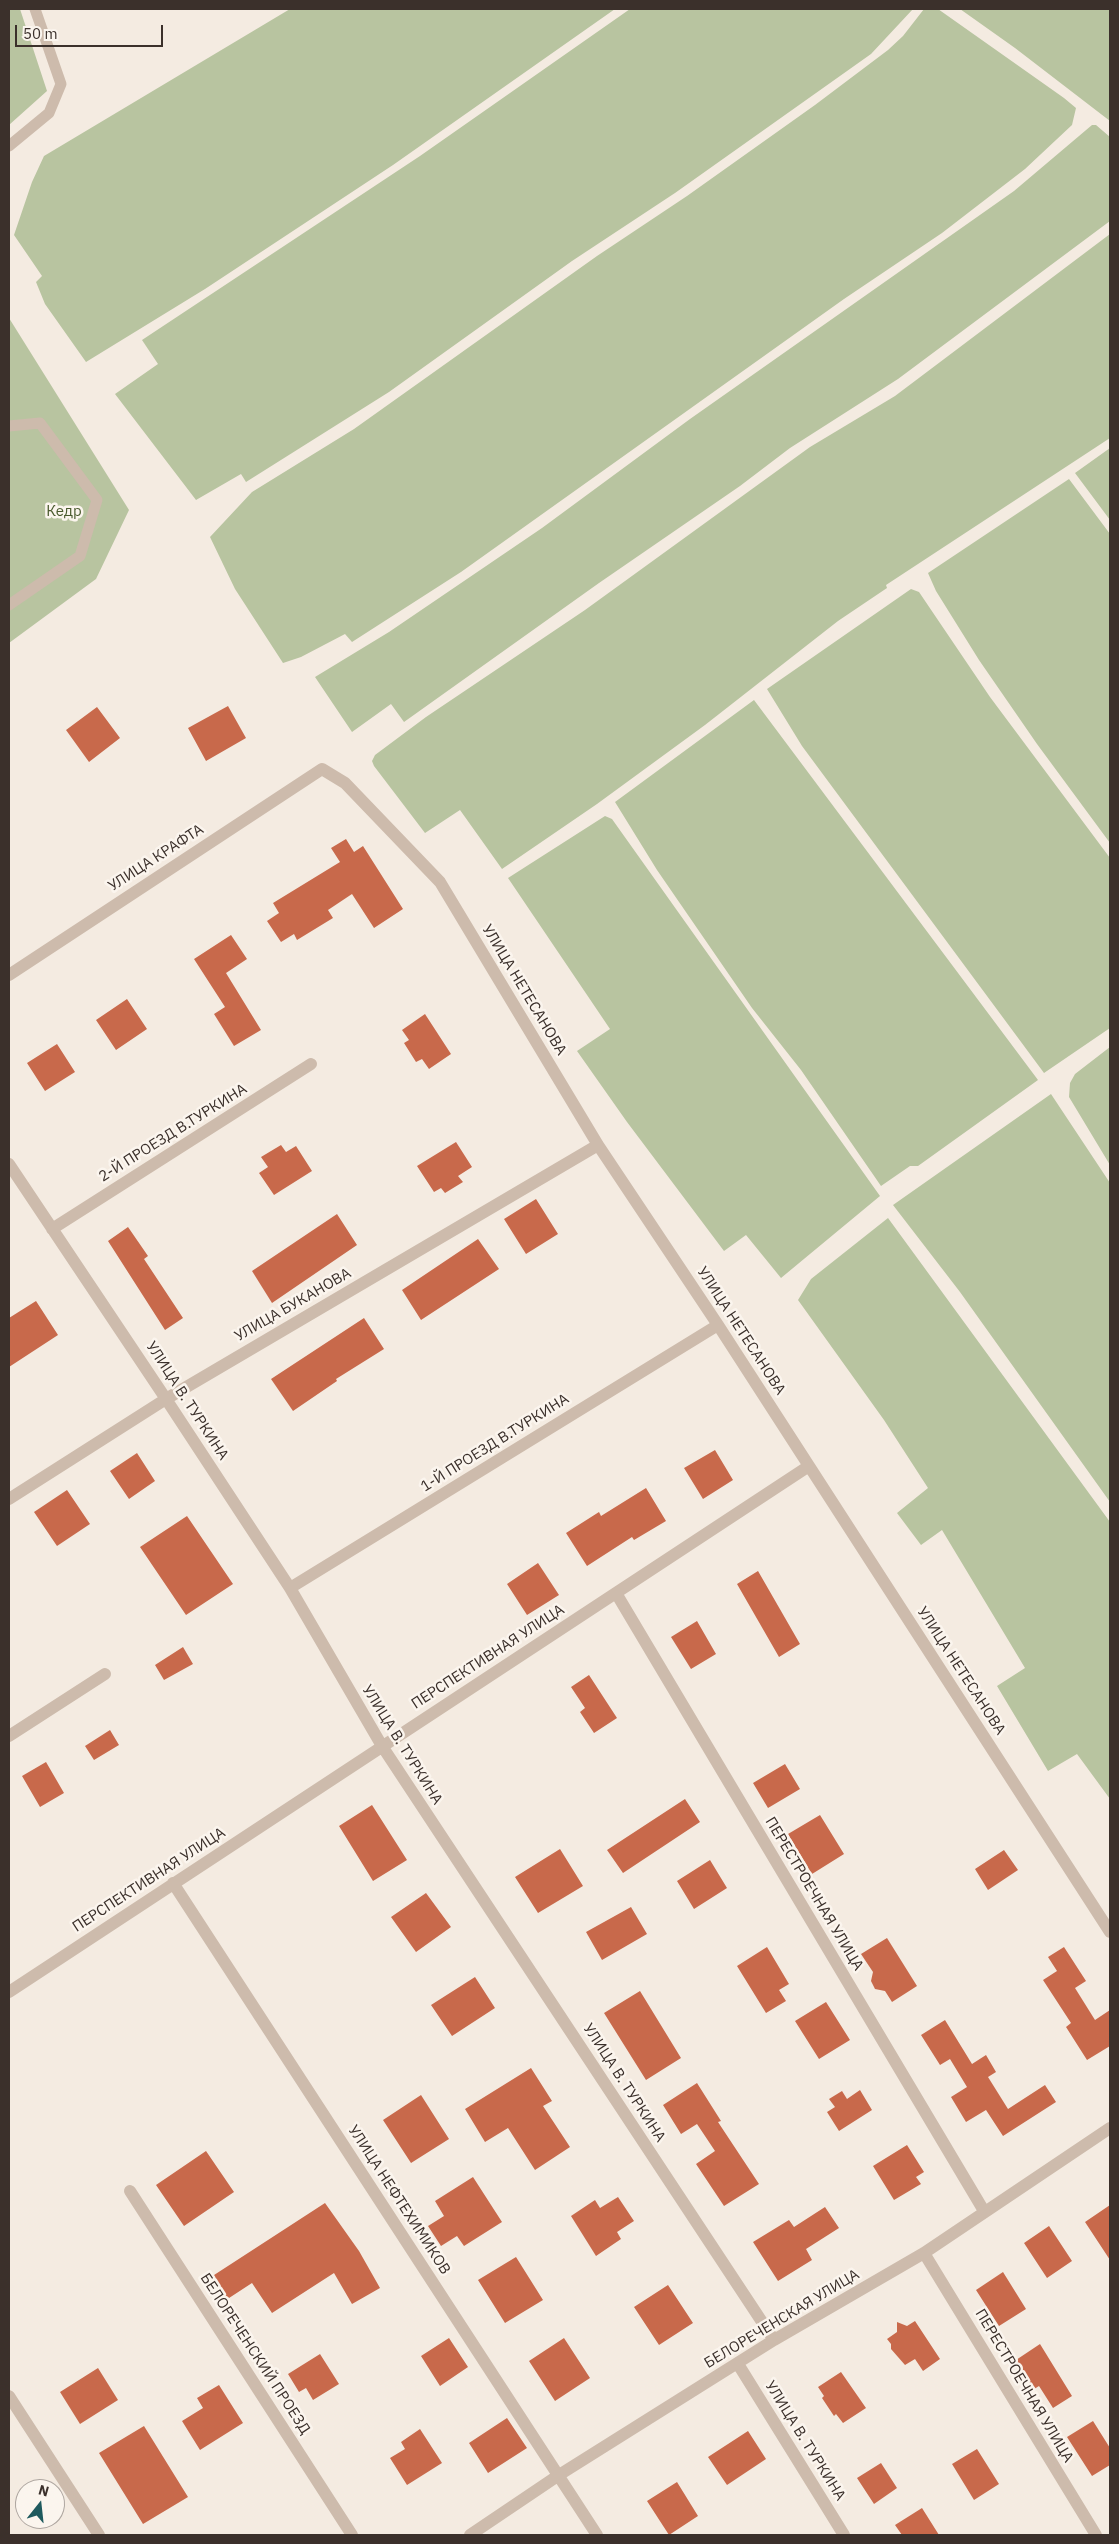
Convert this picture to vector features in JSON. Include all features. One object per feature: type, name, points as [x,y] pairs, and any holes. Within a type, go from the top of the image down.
[{"type":"street","name":"УЛИЦА КРАФТА","points":[[9,975],[322,769]]},
{"type":"street","name":"УЛИЦА НЕТЕСАНОВА","points":[[322,769],[345,783],[440,882],[598,1145],[718,1325],[1110,1932]]},
{"type":"street","name":"2-Й ПРОЕЗД В.ТУРКИНА","points":[[52,1229],[311,1064]]},
{"type":"street","name":"УЛИЦА БУКАНОВА","points":[[9,1499],[166,1399],[598,1145]]},
{"type":"street","name":"УЛИЦА В. ТУРКИНА","points":[[9,1164],[290,1588],[382,1746],[774,2340]]},
{"type":"street","name":"1-Й ПРОЕЗД В.ТУРКИНА","points":[[290,1588],[718,1325]]},
{"type":"street","name":"ПЕРСПЕКТИВНАЯ УЛИЦА","points":[[9,1992],[809,1466]]},
{"type":"street","name":"ПЕРЕСТРОЕЧНАЯ УЛИЦА","points":[[616,1593],[984,2211]]},
{"type":"street","points":[[9,1736],[105,1674]]},
{"type":"street","name":"УЛИЦА НЕФТЕХИМИКОВ","points":[[173,1883],[597,2535]]},
{"type":"street","name":"БЕЛОРЕЧЕНСКАЯ УЛИЦА","points":[[470,2535],[559,2475],[774,2340],[924,2253],[1110,2128]]},
{"type":"street","name":"БЕЛОРЕЧЕНСКИЙ ПРОЕЗД","points":[[130,2191],[352,2535]]},
{"type":"street","name":"ПЕРЕСТРОЕЧНАЯ УЛИЦА","points":[[924,2253],[1096,2535]]},
{"type":"street","name":"УЛИЦА В. ТУРКИНА","points":[[738,2364],[844,2535]]},
{"type":"street","points":[[9,2396],[99,2535]]},
{"type":"lane","points":[[9,146],[49,113],[61,84],[35,9]]},
{"type":"lane","points":[[9,426],[40,423],[97,500],[80,556],[9,605]]},
{"type":"green space","points":[[9,9],[20,9],[47,91],[9,125]]},
{"type":"green space","points":[[290,9],[615,9],[393,165],[205,289],[86,362],[45,304],[36,282],[42,276],[14,235],[32,182],[44,156]]},
{"type":"green space","points":[[630,9],[913,9],[871,54],[675,193],[572,261],[389,392],[246,482],[241,474],[196,500],[115,394],[158,364],[142,340],[420,156]]},
{"type":"green space","points":[[924,9],[938,9],[1064,98],[1076,108],[1072,125],[1025,169],[942,233],[844,299],[461,572],[352,642],[345,634],[301,657],[283,663],[235,589],[210,537],[252,492],[354,429],[597,256],[687,196],[815,105],[888,50],[903,36]]},
{"type":"green space","points":[[960,9],[1110,9],[1110,121],[1015,48]]},
{"type":"green space","points":[[1092,125],[1096,125],[1110,137],[1110,221],[898,379],[790,448],[740,486],[599,583],[404,722],[391,704],[352,732],[315,677],[389,632],[542,528],[690,419],[1014,191]]},
{"type":"green space","points":[[1110,234],[1110,438],[886,585],[887,588],[838,621],[705,725],[597,804],[502,869],[460,810],[425,833],[374,766],[372,761],[375,755],[426,717],[585,610],[810,447],[895,396]]},
{"type":"green space","name":"Кедр","points":[[9,318],[129,510],[96,579],[9,643]]},
{"type":"green space","points":[[1110,448],[1110,520],[1075,473]]},
{"type":"green space","points":[[1069,479],[1110,534],[1110,843],[1037,744],[979,660],[936,591],[928,573]]},
{"type":"green space","points":[[911,589],[919,592],[990,697],[1110,858],[1110,1028],[1044,1073],[802,746],[767,689]]},
{"type":"green space","points":[[754,700],[1038,1080],[918,1166],[910,1166],[881,1186],[801,1070],[752,1008],[657,870],[615,802]]},
{"type":"green space","points":[[605,816],[612,819],[880,1196],[781,1278],[746,1235],[724,1251],[627,1122],[577,1051],[610,1029],[508,878]]},
{"type":"green space","points":[[1110,1047],[1110,1165],[1069,1097],[1070,1083],[1075,1074]]},
{"type":"green space","points":[[1051,1094],[1110,1183],[1110,1502],[960,1292],[893,1205]]},
{"type":"green space","points":[[888,1218],[1110,1522],[1110,1799],[1077,1754],[1048,1771],[997,1686],[1025,1668],[942,1530],[921,1545],[897,1513],[928,1488],[884,1420],[798,1300],[811,1279]]},
{"type":"building","points":[[228,706],[246,738],[206,761],[188,728]]},
{"type":"building","points":[[97,707],[120,738],[89,762],[66,730]]},
{"type":"building","points":[[346,839],[354,852],[363,846],[403,909],[374,928],[352,894],[328,910],[333,918],[297,940],[294,934],[281,942],[267,921],[279,913],[273,903],[340,862],[331,848]]},
{"type":"building","points":[[231,935],[247,959],[226,973],[261,1030],[234,1046],[214,1014],[225,1007],[194,959]]},
{"type":"building","points":[[127,999],[147,1029],[116,1050],[96,1020]]},
{"type":"building","points":[[425,1014],[451,1054],[429,1069],[422,1059],[416,1062],[404,1043],[409,1040],[402,1030]]},
{"type":"building","points":[[57,1044],[75,1072],[45,1091],[27,1063]]},
{"type":"building","points":[[456,1142],[472,1167],[458,1176],[463,1182],[445,1193],[441,1188],[434,1192],[417,1166]]},
{"type":"building","points":[[281,1145],[286,1152],[296,1146],[312,1171],[274,1195],[259,1173],[268,1167],[261,1157]]},
{"type":"building","points":[[536,1199],[558,1234],[526,1254],[504,1219]]},
{"type":"building","points":[[337,1214],[357,1245],[272,1303],[252,1271]]},
{"type":"building","points":[[128,1227],[148,1256],[144,1259],[183,1318],[165,1330],[108,1241]]},
{"type":"building","points":[[478,1239],[499,1269],[421,1320],[402,1290]]},
{"type":"building","points":[[36,1301],[58,1335],[9,1367],[9,1318]]},
{"type":"building","points":[[364,1318],[384,1349],[336,1379],[337,1381],[293,1411],[271,1379]]},
{"type":"building","points":[[715,1450],[733,1480],[703,1499],[684,1468]]},
{"type":"building","points":[[137,1453],[155,1481],[129,1499],[110,1471]]},
{"type":"building","points":[[646,1488],[666,1521],[634,1540],[632,1537],[587,1566],[566,1533],[599,1512],[601,1516]]},
{"type":"building","points":[[67,1490],[90,1524],[57,1546],[34,1512]]},
{"type":"building","points":[[187,1516],[233,1584],[186,1615],[140,1547]]},
{"type":"building","points":[[538,1563],[559,1595],[527,1615],[507,1584]]},
{"type":"building","points":[[758,1571],[800,1644],[779,1657],[737,1584]]},
{"type":"building","points":[[697,1621],[716,1654],[691,1669],[671,1637]]},
{"type":"building","points":[[183,1647],[193,1664],[164,1680],[155,1665]]},
{"type":"building","points":[[589,1675],[617,1718],[594,1733],[580,1712],[585,1708],[571,1687]]},
{"type":"building","points":[[110,1730],[119,1745],[94,1760],[85,1746]]},
{"type":"building","points":[[46,1762],[64,1793],[40,1807],[22,1776]]},
{"type":"building","points":[[785,1764],[800,1789],[768,1808],[753,1783]]},
{"type":"building","points":[[685,1799],[700,1822],[623,1873],[607,1850]]},
{"type":"building","points":[[372,1805],[407,1860],[373,1881],[339,1826]]},
{"type":"building","points":[[820,1815],[844,1854],[812,1874],[788,1834]]},
{"type":"building","points":[[560,1849],[583,1886],[538,1913],[515,1877]]},
{"type":"building","points":[[1004,1850],[1018,1870],[988,1890],[975,1869]]},
{"type":"building","points":[[710,1860],[727,1888],[694,1909],[677,1881]]},
{"type":"building","points":[[426,1893],[451,1927],[416,1952],[391,1917]]},
{"type":"building","points":[[631,1907],[647,1934],[602,1960],[586,1932]]},
{"type":"building","points":[[887,1938],[917,1986],[892,2002],[885,1991],[875,1989],[871,1981],[873,1972],[861,1954]]},
{"type":"building","points":[[767,1947],[789,1984],[779,1990],[786,2001],[766,2013],[737,1966]]},
{"type":"building","points":[[1064,1947],[1086,1981],[1075,1988],[1095,2020],[1110,2010],[1110,2046],[1087,2060],[1066,2027],[1071,2023],[1043,1980],[1057,1971],[1048,1957]]},
{"type":"building","points":[[475,1977],[495,2008],[452,2036],[431,2005]]},
{"type":"building","points":[[640,1991],[681,2058],[646,2080],[604,2013]]},
{"type":"building","points":[[826,2002],[850,2040],[819,2059],[795,2021]]},
{"type":"building","points":[[945,2020],[972,2064],[986,2055],[996,2072],[988,2077],[1008,2109],[1045,2085],[1056,2102],[1003,2136],[986,2110],[966,2122],[951,2097],[967,2087],[950,2059],[940,2065],[921,2035]]},
{"type":"building","points":[[531,2068],[552,2101],[543,2106],[570,2147],[535,2170],[508,2128],[485,2142],[465,2109]]},
{"type":"building","points":[[697,2083],[721,2121],[718,2122],[759,2184],[724,2206],[696,2164],[715,2151],[697,2124],[681,2134],[663,2105]]},
{"type":"building","points":[[860,2090],[872,2110],[839,2131],[827,2112],[835,2107],[829,2099],[842,2091],[847,2099]]},
{"type":"building","points":[[421,2095],[449,2139],[411,2163],[383,2120]]},
{"type":"building","points":[[907,2145],[924,2172],[916,2177],[921,2184],[894,2200],[873,2166]]},
{"type":"building","points":[[206,2151],[234,2192],[184,2226],[156,2185]]},
{"type":"building","points":[[473,2177],[502,2222],[464,2246],[457,2236],[441,2246],[428,2226],[444,2216],[435,2201]]},
{"type":"building","points":[[618,2197],[634,2221],[617,2232],[621,2239],[596,2256],[571,2216],[595,2200],[600,2208]]},
{"type":"building","points":[[325,2203],[359,2251],[380,2288],[352,2304],[334,2273],[272,2313],[252,2283],[226,2300],[211,2277]]},
{"type":"building","points":[[1110,2205],[1110,2260],[1085,2222]]},
{"type":"building","points":[[825,2207],[839,2228],[806,2249],[812,2260],[778,2281],[753,2242],[789,2220],[794,2227]]},
{"type":"building","points":[[1049,2226],[1072,2261],[1047,2278],[1024,2243]]},
{"type":"building","points":[[516,2257],[543,2300],[505,2323],[478,2280]]},
{"type":"building","points":[[1003,2272],[1026,2309],[999,2326],[976,2290]]},
{"type":"building","points":[[668,2285],[693,2323],[659,2345],[634,2307]]},
{"type":"building","points":[[915,2321],[940,2359],[923,2371],[915,2359],[905,2365],[891,2349],[891,2344],[887,2339],[897,2332],[897,2322],[907,2326]]},
{"type":"building","points":[[449,2338],[468,2367],[440,2386],[421,2356]]},
{"type":"building","points":[[564,2338],[590,2378],[555,2401],[529,2361]]},
{"type":"building","points":[[1040,2344],[1072,2396],[1053,2408],[1039,2386],[1031,2391],[1013,2362]]},
{"type":"building","points":[[320,2354],[339,2384],[313,2400],[306,2388],[299,2392],[288,2374]]},
{"type":"building","points":[[98,2368],[118,2400],[80,2424],[60,2392]]},
{"type":"building","points":[[841,2372],[866,2408],[843,2423],[836,2414],[834,2416],[822,2398],[824,2396],[818,2387]]},
{"type":"building","points":[[219,2385],[243,2423],[200,2450],[182,2421],[203,2408],[197,2398]]},
{"type":"building","points":[[507,2418],[527,2448],[488,2473],[469,2443]]},
{"type":"building","points":[[1093,2421],[1110,2448],[1110,2465],[1092,2476],[1067,2437]]},
{"type":"building","points":[[144,2426],[188,2497],[143,2524],[99,2453]]},
{"type":"building","points":[[420,2429],[442,2463],[407,2485],[390,2458],[405,2449],[401,2442]]},
{"type":"building","points":[[748,2431],[766,2459],[727,2485],[708,2457]]},
{"type":"building","points":[[977,2449],[999,2484],[974,2500],[952,2464]]},
{"type":"building","points":[[881,2463],[897,2488],[874,2504],[857,2478]]},
{"type":"building","points":[[677,2482],[698,2516],[669,2535],[647,2501]]},
{"type":"building","points":[[922,2508],[939,2535],[902,2535],[895,2525]]}]
